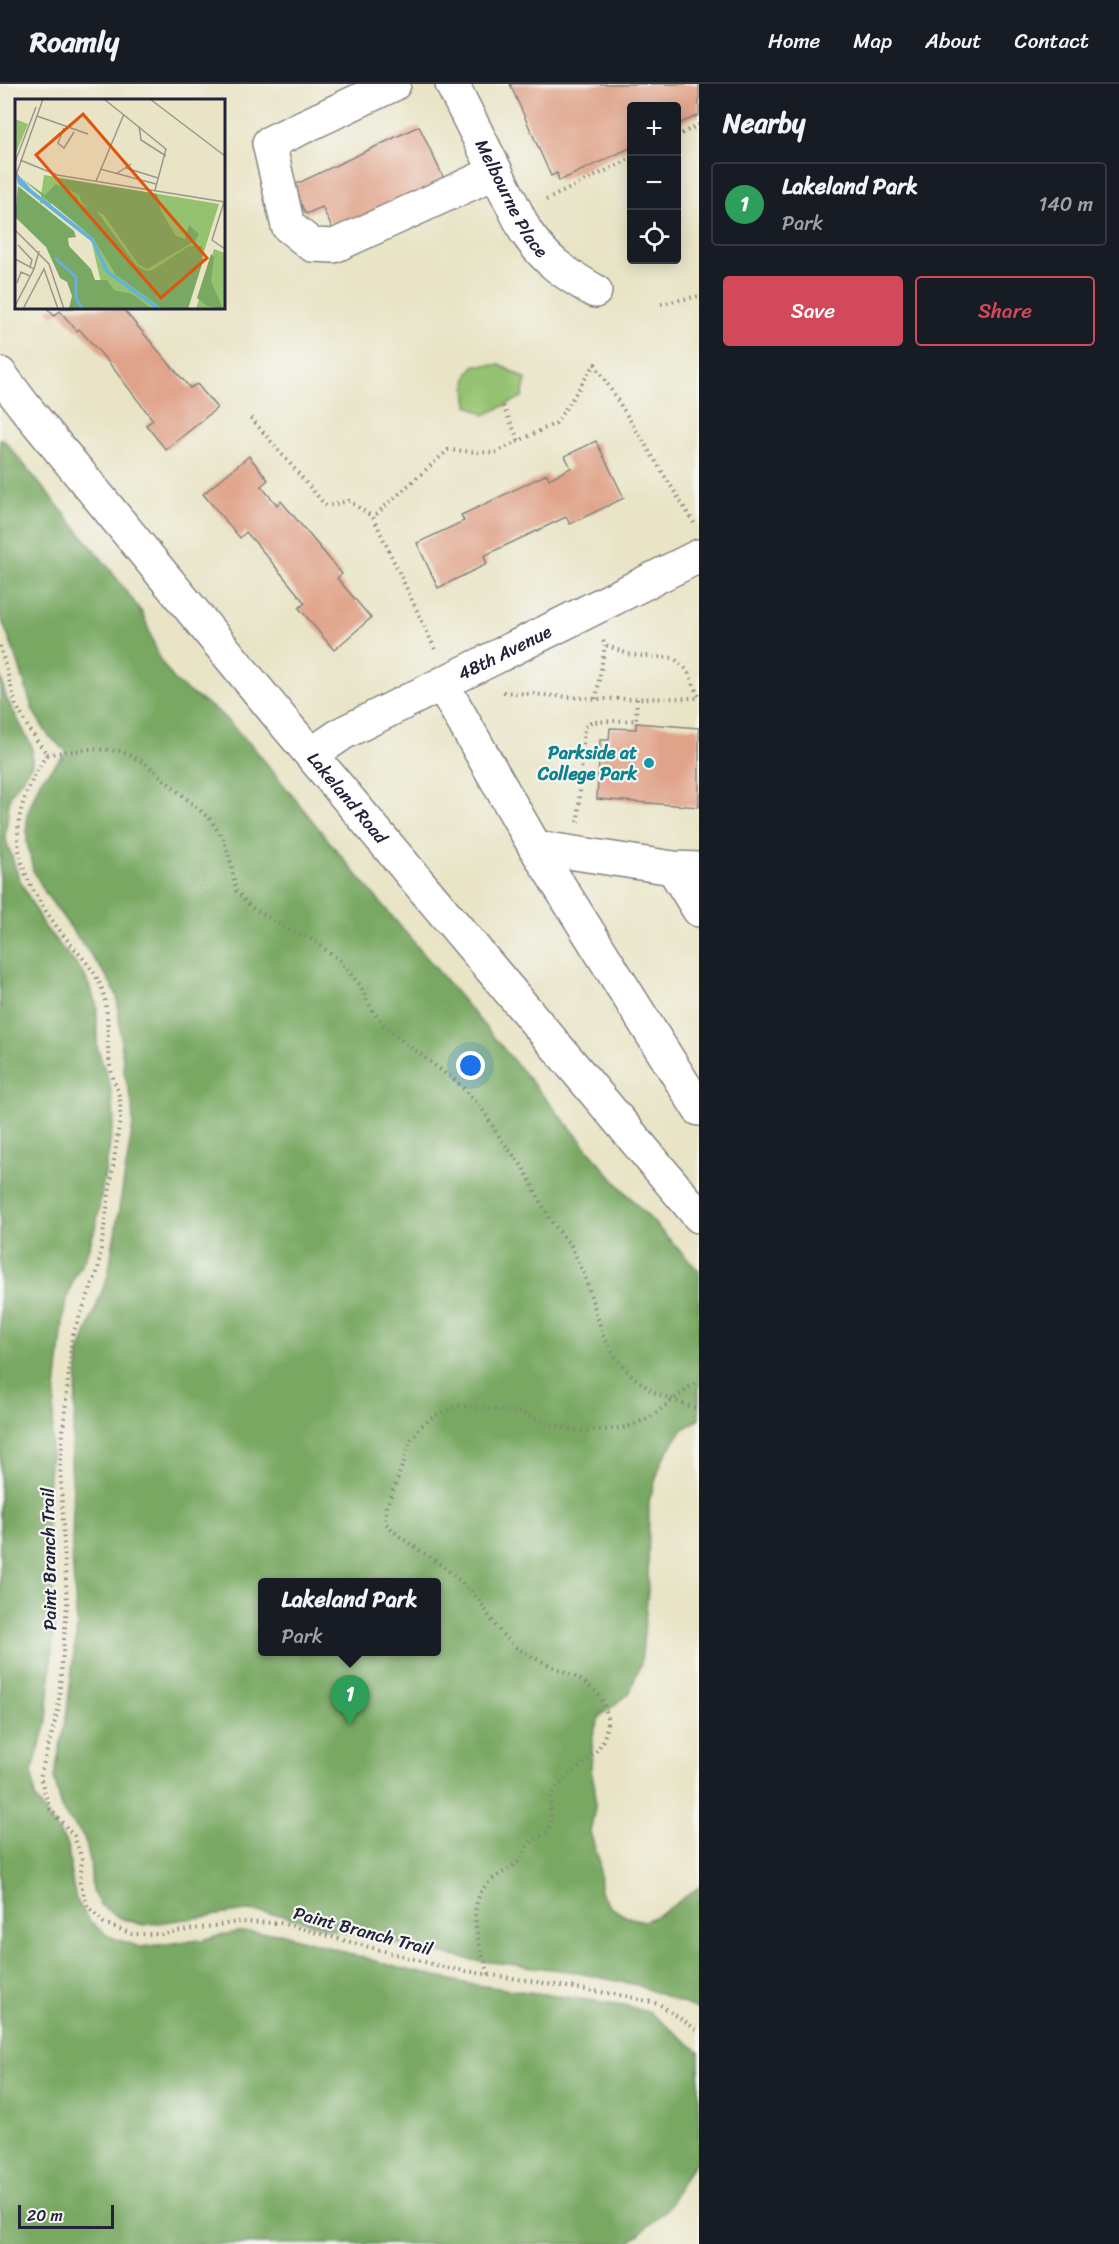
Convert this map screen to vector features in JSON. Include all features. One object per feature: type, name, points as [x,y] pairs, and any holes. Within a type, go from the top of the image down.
[{"type":"street","points":[[394,84],[269,143],[288,226],[312,245],[334,246],[496,172]]},
{"type":"street","name":"Melbourne Place","points":[[452,84],[526,231],[540,251],[566,274],[595,291]]},
{"type":"street","name":"Lakeland Road","points":[[0,374],[31,415],[312,754],[699,1216]]},
{"type":"street","name":"48th Avenue","points":[[312,754],[343,733],[699,556]]},
{"type":"street","points":[[442,684],[535,847],[699,1110]]},
{"type":"street","points":[[535,847],[686,868],[699,910]]},
{"type":"path","points":[[681,134],[699,125]]},
{"type":"path","points":[[543,201],[627,160]]},
{"type":"path","points":[[661,304],[699,296]]},
{"type":"path","points":[[373,517],[448,450],[494,453],[556,423],[594,364],[694,523]]},
{"type":"path","points":[[503,406],[519,441]]},
{"type":"path","points":[[251,418],[326,506],[349,501],[373,517],[435,649]]},
{"type":"path","points":[[502,692],[596,699],[699,697],[687,670],[674,658],[630,655],[606,645],[601,638]]},
{"type":"path","points":[[596,699],[606,645]]},
{"type":"path","points":[[0,646],[16,705],[30,731],[47,754],[92,749],[121,751],[145,763],[210,819],[223,839],[236,891],[251,908],[291,931],[313,940],[339,960],[359,984],[373,1011],[386,1028],[459,1083],[481,1107],[500,1138],[524,1167],[550,1220],[571,1246],[584,1274],[603,1335],[615,1356],[632,1376],[653,1392],[699,1410]]},
{"type":"path","points":[[576,853],[584,728],[591,722],[636,720],[637,699]]},
{"type":"path","name":"Paint Branch Trail","points":[[47,754],[32,776],[21,804],[16,828],[18,859],[32,889],[55,924],[97,979],[107,1006],[110,1070],[120,1098],[120,1119],[98,1270],[72,1336],[60,1465],[67,1604],[58,1710],[40,1778],[50,1809],[74,1836],[82,1859],[80,1883],[88,1907],[104,1923],[132,1934],[162,1934],[238,1922],[280,1923],[447,1968],[626,1996],[659,2004],[699,2031]]},
{"type":"path","points":[[489,1974],[475,1921],[477,1902],[484,1888],[494,1876],[517,1863],[525,1855],[525,1847],[534,1838],[545,1833],[551,1822],[550,1796],[562,1781],[594,1755],[603,1742],[607,1722],[605,1705],[592,1687],[528,1655],[507,1639],[492,1622],[477,1598],[452,1573],[396,1535],[386,1523],[386,1507],[411,1440],[420,1427],[434,1416],[459,1406],[519,1412],[549,1424],[579,1431],[627,1427],[649,1418],[699,1380]]},
{"type":"green space","points":[[475,365],[500,365],[526,379],[522,397],[485,415],[468,405],[467,379]]},
{"type":"green space","points":[[0,439],[3,439],[109,568],[143,614],[160,660],[176,682],[218,711],[254,748],[337,851],[615,1181],[699,1271],[699,1419],[682,1430],[662,1460],[649,1501],[648,1590],[641,1663],[629,1694],[600,1716],[593,1734],[591,1769],[595,1788],[595,1808],[590,1832],[599,1860],[600,1892],[609,1906],[625,1916],[644,1921],[661,1914],[699,1887],[699,2010],[637,1985],[568,1971],[472,1960],[333,1930],[282,1915],[247,1911],[143,1925],[120,1918],[100,1905],[92,1891],[90,1860],[84,1837],[63,1812],[54,1778],[67,1711],[77,1627],[72,1558],[71,1463],[79,1353],[108,1275],[133,1125],[132,1103],[124,1072],[117,996],[107,977],[46,894],[33,870],[27,842],[27,815],[40,781],[67,752],[48,735],[33,711],[0,615]]},
{"type":"green space","points":[[0,675],[6,697],[32,747],[32,764],[10,796],[5,837],[19,878],[43,925],[84,974],[97,1006],[97,1047],[110,1085],[114,1119],[96,1226],[65,1304],[47,1507],[49,1558],[55,1609],[47,1723],[32,1772],[35,1798],[68,1845],[76,1899],[89,1921],[108,1936],[140,1947],[200,1940],[237,1932],[280,1933],[399,1968],[469,1984],[625,2005],[650,2013],[699,2051],[699,2158],[683,2179],[669,2207],[628,2244],[0,2244]]},
{"type":"building","points":[[510,84],[699,84],[699,115],[681,123],[681,102],[627,102],[627,149],[559,181],[557,173],[551,176]]},
{"type":"building","points":[[419,126],[445,181],[335,234],[322,207],[306,214],[292,186]]},
{"type":"building","points":[[48,309],[123,309],[190,388],[197,384],[217,408],[166,450],[146,425],[153,420],[110,364],[60,311],[54,316]]},
{"type":"building","points":[[596,441],[624,498],[570,524],[566,517],[498,549],[484,556],[487,564],[438,588],[417,543],[464,521],[461,515],[547,474],[549,479],[571,468],[565,456]]},
{"type":"building","points":[[249,456],[268,480],[261,486],[277,505],[281,501],[313,539],[342,574],[337,578],[371,618],[334,650],[299,608],[305,603],[261,549],[246,532],[240,538],[203,494]]},
{"type":"building","name":"Parkside at College Park","points":[[636,723],[699,728],[699,807],[597,799],[600,740],[609,740],[610,728],[636,729]]},
{"type":"place","name":"Parkside at College Park","points":[[649,763]]},
{"type":"place","name":"Lakeland Park","points":[[350,1725]]}]
